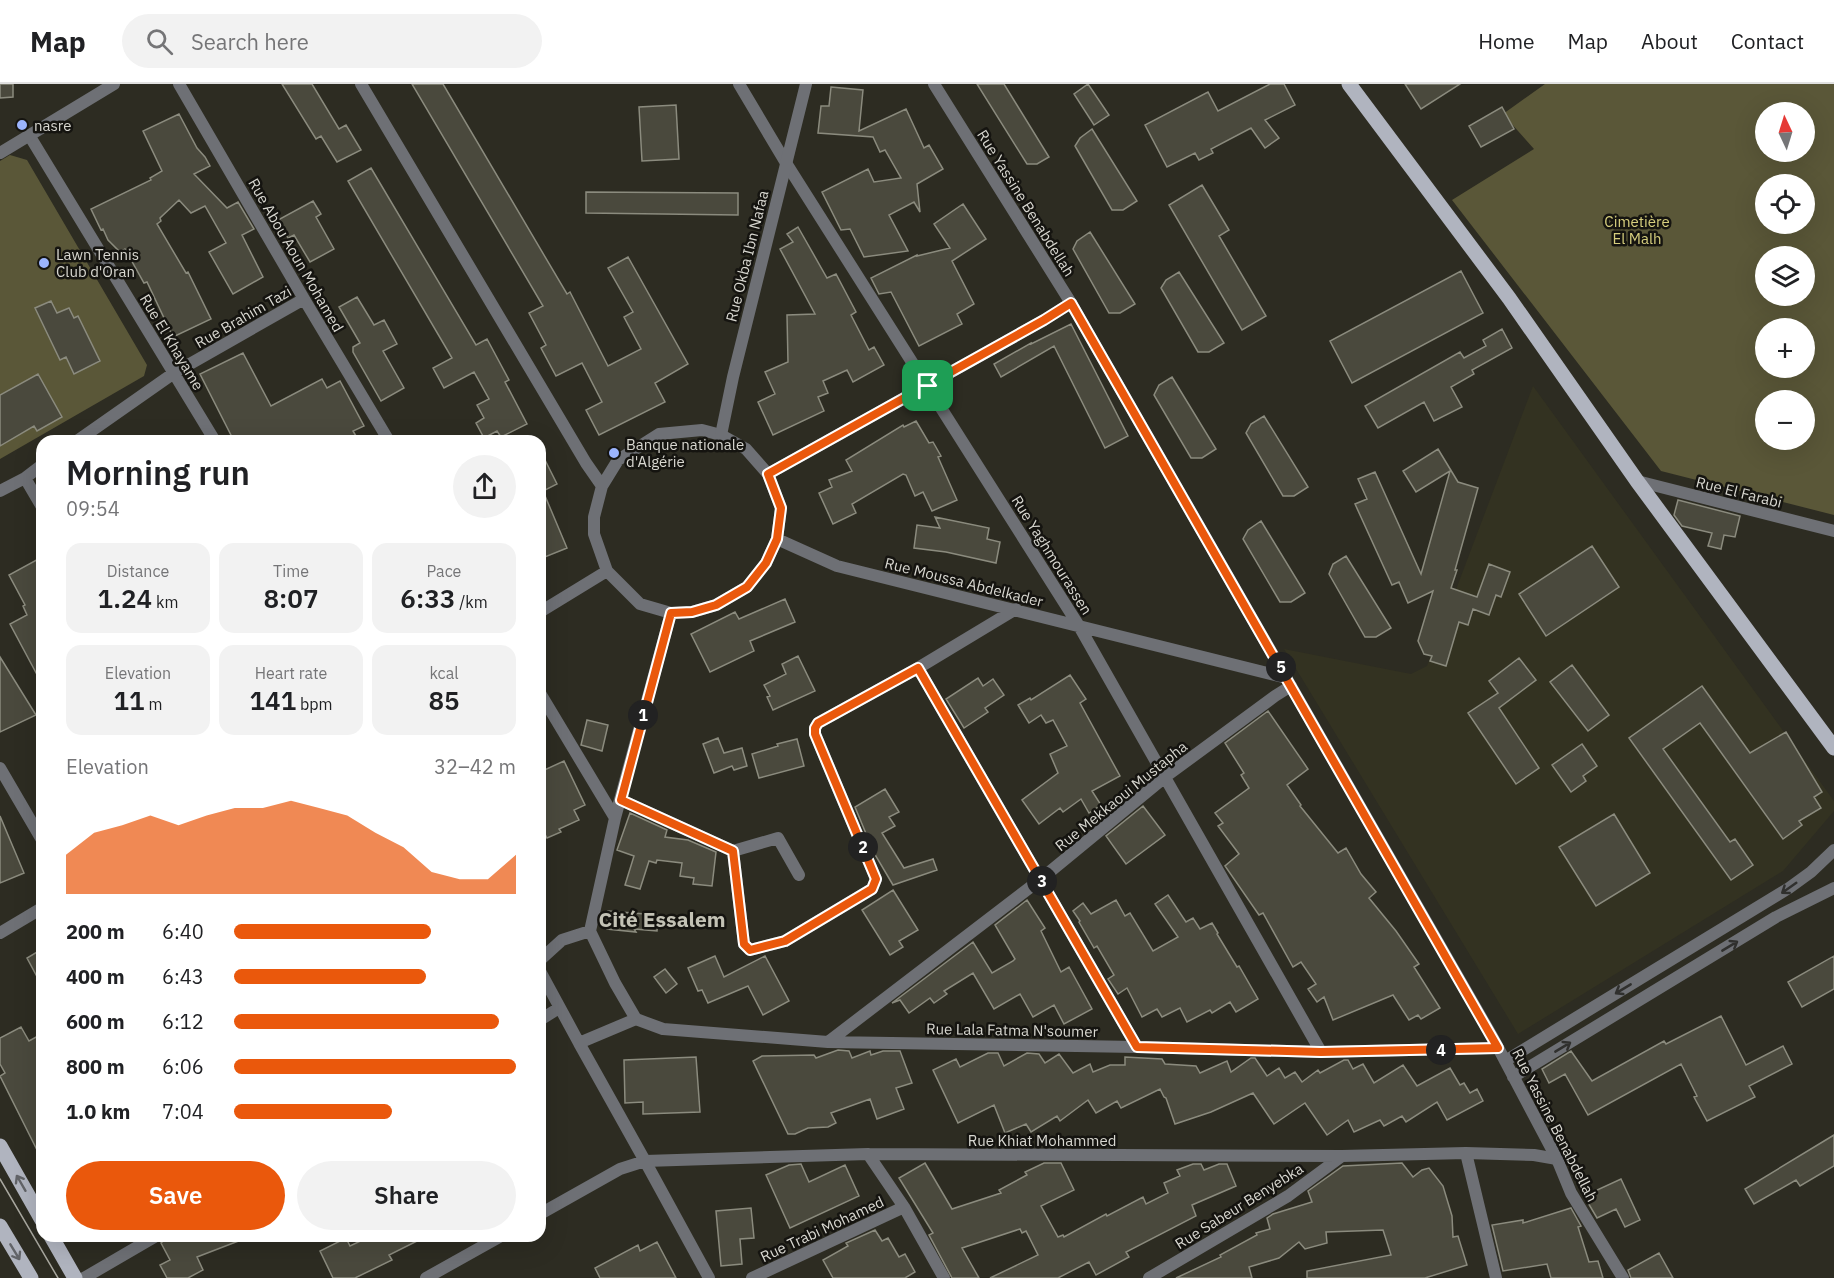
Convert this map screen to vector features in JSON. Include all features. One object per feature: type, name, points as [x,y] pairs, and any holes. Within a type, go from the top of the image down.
[{"type":"main road","points":[[1353,86],[1509,298],[1637,481],[1834,748]]},
{"type":"main road","points":[[0,1146],[36,1209]]},
{"type":"main road","points":[[0,1226],[31,1278]]},
{"type":"main road","points":[[54,1242],[75,1278]]},
{"type":"street","points":[[0,153],[114,84]]},
{"type":"street","name":"Rue Abou Aoun Mohamed","points":[[179,84],[385,435]]},
{"type":"street","points":[[361,84],[586,463],[602,486]]},
{"type":"street","name":"Rue Yaghmourassen","points":[[739,84],[786,163],[1079,626],[1321,1052]]},
{"type":"street","name":"Rue Okba Ibn Nafaa","points":[[721,435],[733,377],[806,84]]},
{"type":"street","name":"Rue Yassine Benabdellah","points":[[934,84],[1071,303],[1498,1048],[1557,1159],[1570,1193],[1623,1278]]},
{"type":"street","name":"Rue El Khayame","points":[[29,135],[211,435]]},
{"type":"street","name":"Rue Brahim Tazi","points":[[86,435],[174,373],[304,299]]},
{"type":"street","points":[[768,474],[928,386],[1071,303]]},
{"type":"street","points":[[702,430],[721,435],[746,449],[768,474],[781,508],[777,539],[766,563],[747,587],[716,605],[692,612],[671,613],[640,603],[607,571],[594,534],[594,517],[602,486],[618,460],[659,434],[702,430]]},
{"type":"street","points":[[0,491],[36,470]]},
{"type":"street","points":[[25,478],[36,497]]},
{"type":"street","name":"Rue El Farabi","points":[[1637,481],[1834,531]]},
{"type":"street","name":"Rue Moussa Abdelkader","points":[[777,539],[837,566],[1016,609],[1289,682]]},
{"type":"street","points":[[546,608],[607,571]]},
{"type":"street","points":[[733,851],[744,944],[750,950],[785,941],[872,889],[876,879],[815,734],[815,728],[818,723],[918,668],[1016,609]]},
{"type":"street","points":[[579,1043],[636,1019],[615,983],[590,931],[615,818],[671,613]]},
{"type":"street","points":[[918,668],[1137,1047]]},
{"type":"street","name":"Rue Mekkaoui Mustapha","points":[[828,1041],[1041,879],[1165,777],[1275,696],[1289,682]]},
{"type":"street","points":[[546,703],[615,818]]},
{"type":"street","points":[[0,768],[36,830]]},
{"type":"street","points":[[621,800],[733,851],[778,838],[800,875]]},
{"type":"street","points":[[1505,1061],[1789,888],[1811,872],[1834,850]]},
{"type":"street","points":[[1513,1077],[1776,917],[1834,888]]},
{"type":"street","points":[[0,933],[36,912]]},
{"type":"street","points":[[546,955],[562,940],[590,931]]},
{"type":"street","points":[[546,983],[709,1278]]},
{"type":"street","points":[[546,1016],[559,1008]]},
{"type":"street","name":"Rue Lala Fatma N'soumer","points":[[636,1019],[663,1029],[828,1041],[1321,1052],[1498,1048]]},
{"type":"street","points":[[1466,1153],[1496,1278]]},
{"type":"street","name":"Rue Khiat Mohammed","points":[[546,1211],[620,1169],[645,1161],[868,1154],[1342,1156],[1466,1153],[1534,1155],[1557,1159]]},
{"type":"street","points":[[868,1154],[904,1207],[944,1278]]},
{"type":"street","name":"Rue Sabeur Benyebka","points":[[1149,1278],[1288,1196],[1342,1156]]},
{"type":"street","name":"Rue Trabi Mohamed","points":[[752,1278],[904,1207]]},
{"type":"street","points":[[84,1278],[146,1242]]},
{"type":"street","points":[[426,1278],[490,1242]]},
{"type":"shaded area","points":[[1533,386],[1834,801],[1834,811],[1783,871],[1518,1034],[1284,649],[1411,674],[1427,666]]},
{"type":"green space","name":"Cimetière El Malh","points":[[1545,84],[1834,84],[1834,515],[1661,471],[1452,200],[1534,149],[1503,114]]},
{"type":"green space","name":"Lawn Tennis Club d'Oran","points":[[10,155],[27,160],[147,365],[144,376],[42,435],[36,435],[36,438],[0,459],[0,161]]},
{"type":"building","points":[[0,84],[13,84],[13,97],[0,98]]},
{"type":"building","points":[[282,84],[312,84],[339,129],[346,125],[361,150],[337,162],[321,136],[316,139]]},
{"type":"building","points":[[412,84],[443,84],[567,294],[570,292],[608,366],[641,349],[624,317],[633,312],[608,268],[628,257],[688,364],[655,383],[665,402],[599,435],[586,410],[602,402],[582,363],[556,376],[541,348],[546,345],[529,313],[543,306]]},
{"type":"building","points":[[977,84],[1004,84],[1049,157],[1037,164],[1027,164]]},
{"type":"building","points":[[1088,84],[1109,115],[1094,125],[1074,94]]},
{"type":"building","points":[[1270,84],[1284,84],[1295,105],[1265,120],[1279,138],[1265,148],[1251,128],[1211,149],[1213,153],[1199,160],[1195,153],[1167,167],[1145,125],[1208,92],[1218,111]]},
{"type":"building","points":[[1405,84],[1460,84],[1421,109]]},
{"type":"building","points":[[831,87],[863,90],[859,131],[906,109],[924,148],[929,145],[943,169],[917,184],[920,212],[914,202],[889,215],[908,251],[864,257],[850,229],[841,230],[822,192],[868,169],[874,182],[901,178],[885,150],[880,152],[873,137],[818,133],[821,106],[829,106]]},
{"type":"building","points":[[676,105],[679,159],[642,161],[639,107]]},
{"type":"building","points":[[1502,107],[1514,129],[1481,147],[1469,126]]},
{"type":"building","points":[[179,114],[197,148],[210,166],[194,174],[227,208],[238,202],[254,229],[242,235],[263,277],[233,294],[209,252],[226,243],[205,206],[191,213],[179,200],[160,218],[161,221],[157,224],[186,273],[188,272],[211,319],[173,337],[147,282],[144,283],[125,249],[120,252],[108,240],[91,209],[151,180],[150,178],[162,171],[143,131]]},
{"type":"building","points":[[1092,129],[1137,201],[1123,210],[1112,210],[1075,146],[1080,138]]},
{"type":"building","points":[[371,168],[476,345],[487,339],[509,380],[505,382],[527,424],[505,435],[500,435],[497,431],[490,435],[482,435],[476,423],[484,418],[477,405],[489,399],[474,372],[444,388],[433,368],[452,358],[348,181]]},
{"type":"building","points":[[1202,185],[1229,230],[1219,236],[1266,316],[1242,330],[1169,205]]},
{"type":"building","points":[[586,192],[738,193],[738,215],[586,213]]},
{"type":"building","points":[[313,201],[321,214],[316,217],[334,249],[310,262],[294,235],[288,238],[278,220]]},
{"type":"building","points":[[963,204],[986,239],[952,261],[974,304],[957,314],[962,324],[919,346],[891,292],[879,294],[871,278],[917,255],[950,248],[934,224]]},
{"type":"building","points":[[798,227],[827,278],[836,274],[856,312],[851,315],[869,350],[874,347],[884,365],[853,382],[847,370],[823,381],[828,393],[818,397],[824,411],[773,435],[758,402],[775,394],[765,372],[788,362],[787,315],[815,314],[780,249],[793,242],[787,234]]},
{"type":"building","points":[[1090,232],[1135,304],[1120,313],[1109,313],[1073,249],[1077,241]]},
{"type":"building","points":[[1461,271],[1483,313],[1352,383],[1330,341]]},
{"type":"building","points":[[1179,272],[1224,343],[1209,352],[1198,352],[1161,288],[1166,280]]},
{"type":"building","points":[[357,297],[374,325],[384,320],[397,344],[383,351],[404,388],[381,401],[353,352],[353,347],[360,343],[339,307]]},
{"type":"building","points":[[51,301],[57,313],[69,308],[74,318],[78,316],[100,361],[74,374],[66,357],[60,360],[35,308]]},
{"type":"building","points":[[1071,324],[1128,436],[1105,448],[1054,346],[1001,377],[994,364]]},
{"type":"building","points":[[1502,329],[1512,348],[1472,370],[1474,374],[1451,387],[1462,407],[1434,421],[1424,402],[1378,428],[1365,406],[1460,352],[1464,358],[1486,346],[1483,340]]},
{"type":"building","points":[[243,353],[271,406],[322,379],[327,388],[340,381],[364,426],[353,431],[355,435],[231,435],[200,374]]},
{"type":"building","points":[[38,374],[62,417],[37,431],[34,426],[0,446],[0,395]]},
{"type":"building","points":[[1172,377],[1216,449],[1202,458],[1191,458],[1154,395],[1159,385]]},
{"type":"building","points":[[1264,416],[1308,487],[1294,496],[1283,496],[1246,433],[1251,424]]},
{"type":"building","points":[[916,421],[929,443],[933,442],[941,456],[938,457],[957,500],[932,511],[923,492],[915,496],[906,475],[903,474],[852,504],[856,513],[833,524],[819,493],[832,487],[829,480],[852,471],[846,460],[903,425],[904,427]]},
{"type":"building","points":[[1438,449],[1458,482],[1478,488],[1451,588],[1477,597],[1489,564],[1510,572],[1501,597],[1496,595],[1489,615],[1473,609],[1468,625],[1459,622],[1446,666],[1430,661],[1432,656],[1424,654],[1418,641],[1433,591],[1408,603],[1399,582],[1392,585],[1355,504],[1367,499],[1358,479],[1375,472],[1421,574],[1450,471],[1416,492],[1403,471]]},
{"type":"building","points":[[546,462],[557,484],[546,490]]},
{"type":"building","points":[[546,498],[567,548],[546,557]]},
{"type":"building","points":[[1678,500],[1740,516],[1735,537],[1724,535],[1721,549],[1708,546],[1712,533],[1682,526],[1674,515]]},
{"type":"building","points":[[935,517],[989,528],[987,539],[1000,542],[996,563],[946,552],[914,548],[917,525],[940,528]]},
{"type":"building","points":[[1261,521],[1305,593],[1291,602],[1280,602],[1243,539],[1248,530]]},
{"type":"building","points":[[1592,546],[1619,587],[1546,636],[1519,594]]},
{"type":"building","points":[[1346,556],[1391,628],[1376,637],[1365,637],[1329,574],[1333,564]]},
{"type":"building","points":[[36,560],[36,673],[10,624],[27,615],[23,606],[25,605],[9,575]]},
{"type":"building","points":[[785,599],[795,622],[750,641],[754,651],[710,672],[691,634],[735,612],[739,619]]},
{"type":"building","points":[[798,656],[815,691],[773,710],[767,697],[770,696],[764,685],[786,674],[782,664]]},
{"type":"building","points":[[0,657],[36,715],[0,732]]},
{"type":"building","points":[[1519,658],[1536,680],[1499,708],[1539,768],[1516,784],[1468,713],[1498,693],[1489,681]]},
{"type":"building","points":[[1572,665],[1609,715],[1588,731],[1550,682]]},
{"type":"building","points":[[1070,675],[1086,699],[1080,703],[1120,776],[1092,791],[1101,805],[1089,813],[1081,799],[1063,812],[1060,808],[1039,824],[1022,800],[1058,773],[1050,754],[1067,746],[1053,720],[1046,723],[1041,715],[1029,723],[1018,705],[1030,698],[1031,700]]},
{"type":"building","points":[[978,678],[983,686],[993,679],[1004,695],[985,708],[988,712],[964,728],[946,699]]},
{"type":"building","points":[[1702,686],[1750,753],[1786,732],[1822,792],[1814,797],[1821,808],[1799,821],[1802,825],[1783,839],[1700,723],[1663,749],[1730,842],[1735,839],[1753,865],[1731,880],[1629,738]]},
{"type":"building","points":[[1268,711],[1308,769],[1287,785],[1300,806],[1338,853],[1346,848],[1361,874],[1376,892],[1369,898],[1419,964],[1414,967],[1440,1008],[1421,1019],[1418,1015],[1409,1020],[1393,995],[1333,1020],[1324,997],[1317,1002],[1308,989],[1316,984],[1301,962],[1293,967],[1263,913],[1259,915],[1225,866],[1239,854],[1218,826],[1223,823],[1215,813],[1249,788],[1241,775],[1244,773],[1225,743]]},
{"type":"building","points":[[587,720],[608,725],[602,751],[581,745]]},
{"type":"building","points":[[718,738],[724,753],[742,748],[747,766],[734,770],[732,766],[714,773],[703,744]]},
{"type":"building","points":[[797,739],[804,766],[759,778],[752,754]]},
{"type":"building","points":[[1582,744],[1597,766],[1583,776],[1586,781],[1571,792],[1552,765]]},
{"type":"building","points":[[564,761],[585,805],[574,810],[579,820],[559,829],[561,832],[547,838],[546,836],[546,769]]},
{"type":"building","points":[[885,789],[899,812],[889,817],[895,826],[882,833],[904,868],[933,859],[937,870],[893,885],[874,853],[855,807]]},
{"type":"building","points":[[1143,806],[1165,835],[1126,864],[1106,836]]},
{"type":"building","points":[[630,813],[667,830],[665,837],[688,840],[716,852],[712,886],[693,884],[694,878],[680,876],[682,863],[657,860],[656,863],[649,861],[640,889],[625,885],[634,856],[617,850]]},
{"type":"building","points":[[1614,814],[1650,873],[1596,906],[1559,847]]},
{"type":"building","points":[[0,816],[24,873],[0,883]]},
{"type":"building","points":[[893,890],[918,930],[899,941],[903,947],[890,955],[862,910]]},
{"type":"building","points":[[1168,895],[1186,922],[1193,918],[1200,929],[1212,923],[1258,999],[1236,1012],[1230,1002],[1212,1013],[1210,1010],[1187,1022],[1180,1008],[1162,1017],[1157,1009],[1142,1017],[1127,988],[1118,994],[1108,979],[1114,975],[1097,946],[1094,948],[1073,911],[1083,903],[1091,914],[1116,900],[1125,916],[1130,913],[1153,951],[1178,937],[1155,904]]},
{"type":"building","points":[[1027,900],[1045,928],[1041,931],[1061,972],[1069,967],[1092,1009],[1064,1024],[1054,1005],[1033,1017],[1020,994],[994,1009],[973,973],[944,991],[947,994],[934,1003],[930,998],[909,1013],[900,1000],[892,1003],[973,942],[992,973],[1013,961],[1015,959],[995,925]]},
{"type":"building","points":[[608,911],[658,915],[657,931],[634,929],[636,932],[607,929]]},
{"type":"building","points":[[36,953],[36,975],[27,958]]},
{"type":"building","points":[[715,956],[724,977],[765,956],[789,1001],[763,1015],[748,986],[708,1003],[702,990],[698,991],[688,968]]},
{"type":"building","points":[[1834,956],[1834,989],[1802,1007],[1788,982]]},
{"type":"building","points":[[665,969],[677,984],[666,993],[654,977]]},
{"type":"building","points":[[1721,1016],[1746,1065],[1783,1046],[1792,1064],[1749,1086],[1755,1097],[1707,1121],[1694,1097],[1697,1096],[1681,1064],[1588,1115],[1565,1074],[1549,1083],[1542,1069],[1571,1051],[1592,1081],[1664,1041],[1666,1044]]},
{"type":"building","points":[[21,1027],[29,1041],[36,1037],[36,1148],[0,1076],[5,1073],[0,1064],[0,1038]]},
{"type":"building","points":[[838,1050],[849,1051],[852,1058],[870,1051],[871,1055],[883,1051],[900,1051],[912,1083],[896,1088],[904,1109],[877,1119],[870,1099],[831,1113],[836,1123],[828,1127],[808,1128],[795,1134],[788,1134],[753,1061],[762,1056],[814,1055],[816,1058]]},
{"type":"building","points":[[988,1053],[998,1053],[1004,1066],[1027,1053],[1039,1054],[1045,1063],[1059,1054],[1073,1073],[1090,1064],[1093,1072],[1110,1065],[1125,1065],[1125,1057],[1162,1059],[1165,1064],[1196,1066],[1200,1073],[1227,1061],[1231,1072],[1251,1058],[1255,1058],[1267,1076],[1279,1068],[1285,1078],[1295,1072],[1302,1082],[1318,1070],[1320,1073],[1348,1060],[1353,1069],[1363,1064],[1374,1083],[1403,1065],[1417,1086],[1450,1068],[1460,1085],[1464,1083],[1470,1093],[1477,1089],[1483,1101],[1447,1120],[1437,1102],[1406,1122],[1402,1116],[1384,1126],[1380,1120],[1354,1132],[1348,1120],[1327,1135],[1305,1103],[1274,1124],[1253,1093],[1211,1112],[1175,1124],[1166,1098],[1160,1089],[1121,1108],[1117,1101],[1096,1113],[1088,1100],[1060,1121],[1057,1116],[1031,1132],[1026,1124],[1005,1133],[994,1105],[958,1123],[933,1070],[956,1059],[960,1067]]},
{"type":"building","points":[[696,1057],[700,1112],[643,1114],[643,1102],[625,1103],[624,1060]]},
{"type":"building","points":[[1834,1135],[1834,1166],[1800,1186],[1796,1180],[1754,1204],[1745,1189]]},
{"type":"building","points":[[925,1163],[952,1209],[1001,1193],[999,1190],[1027,1175],[1025,1172],[1044,1163],[1061,1163],[1074,1190],[1041,1206],[1058,1237],[1063,1235],[1064,1237],[1143,1197],[1146,1204],[1168,1193],[1164,1183],[1180,1176],[1177,1170],[1193,1164],[1201,1164],[1204,1170],[1219,1164],[1227,1164],[1236,1186],[1192,1205],[1196,1216],[1126,1252],[1129,1257],[1096,1275],[1089,1262],[1058,1278],[990,1278],[1038,1255],[1026,1231],[1022,1233],[1020,1229],[962,1248],[979,1278],[952,1278],[929,1235],[933,1233],[899,1178]]},
{"type":"building","points":[[1402,1163],[1413,1177],[1429,1168],[1443,1186],[1452,1216],[1453,1237],[1458,1236],[1467,1265],[1425,1278],[1307,1278],[1307,1271],[1391,1255],[1383,1230],[1326,1232],[1327,1243],[1305,1249],[1299,1242],[1279,1258],[1249,1267],[1252,1278],[1176,1278],[1221,1257],[1220,1255],[1257,1235],[1256,1233],[1270,1229],[1267,1218],[1273,1214],[1312,1202],[1308,1191],[1343,1166]]},
{"type":"building","points":[[801,1164],[809,1182],[845,1165],[859,1196],[790,1228],[766,1175],[789,1165]]},
{"type":"building","points":[[1621,1179],[1640,1220],[1625,1227],[1616,1209],[1597,1218],[1584,1196]]},
{"type":"building","points":[[751,1208],[754,1238],[740,1239],[742,1264],[721,1266],[716,1211]]},
{"type":"building","points":[[1571,1208],[1581,1226],[1578,1227],[1589,1262],[1598,1261],[1603,1278],[1551,1278],[1547,1264],[1503,1271],[1492,1225],[1523,1220],[1523,1223]]},
{"type":"building","points":[[875,1230],[882,1241],[888,1238],[899,1257],[905,1254],[915,1272],[905,1278],[833,1278],[823,1260],[848,1246],[846,1243]]},
{"type":"building","points":[[236,1242],[197,1257],[203,1270],[188,1278],[167,1278],[160,1265],[170,1260],[161,1243]]},
{"type":"building","points":[[338,1242],[348,1242],[350,1246],[358,1242],[415,1242],[389,1255],[392,1260],[355,1278],[333,1278],[320,1251]]},
{"type":"building","points":[[657,1242],[676,1278],[600,1278],[595,1268],[638,1245],[640,1251]]},
{"type":"building","points":[[1659,1253],[1673,1278],[1631,1278],[1628,1270]]},
{"type":"tram line","points":[[0,1179],[36,1240]]},
{"type":"tram line","points":[[37,1242],[58,1278]]},
{"type":"place","name":"nasre","points":[[22,125]]},
{"type":"place","name":"Lawn Tennis Club d'Oran","points":[[44,263]]},
{"type":"place","name":"Banque nationale d'Algérie","points":[[614,453]]},
{"type":"district","name":"Cité Essalem","points":[[662,919]]},
{"type":"route","points":[[1071,303],[1498,1048],[1321,1052],[1137,1047],[918,668],[818,723],[815,728],[815,734],[876,879],[872,889],[785,941],[750,950],[746,948],[733,851],[621,800],[671,613],[692,612],[716,605],[747,587],[766,563],[777,539],[781,508],[768,474],[928,386],[1071,303]]}]
